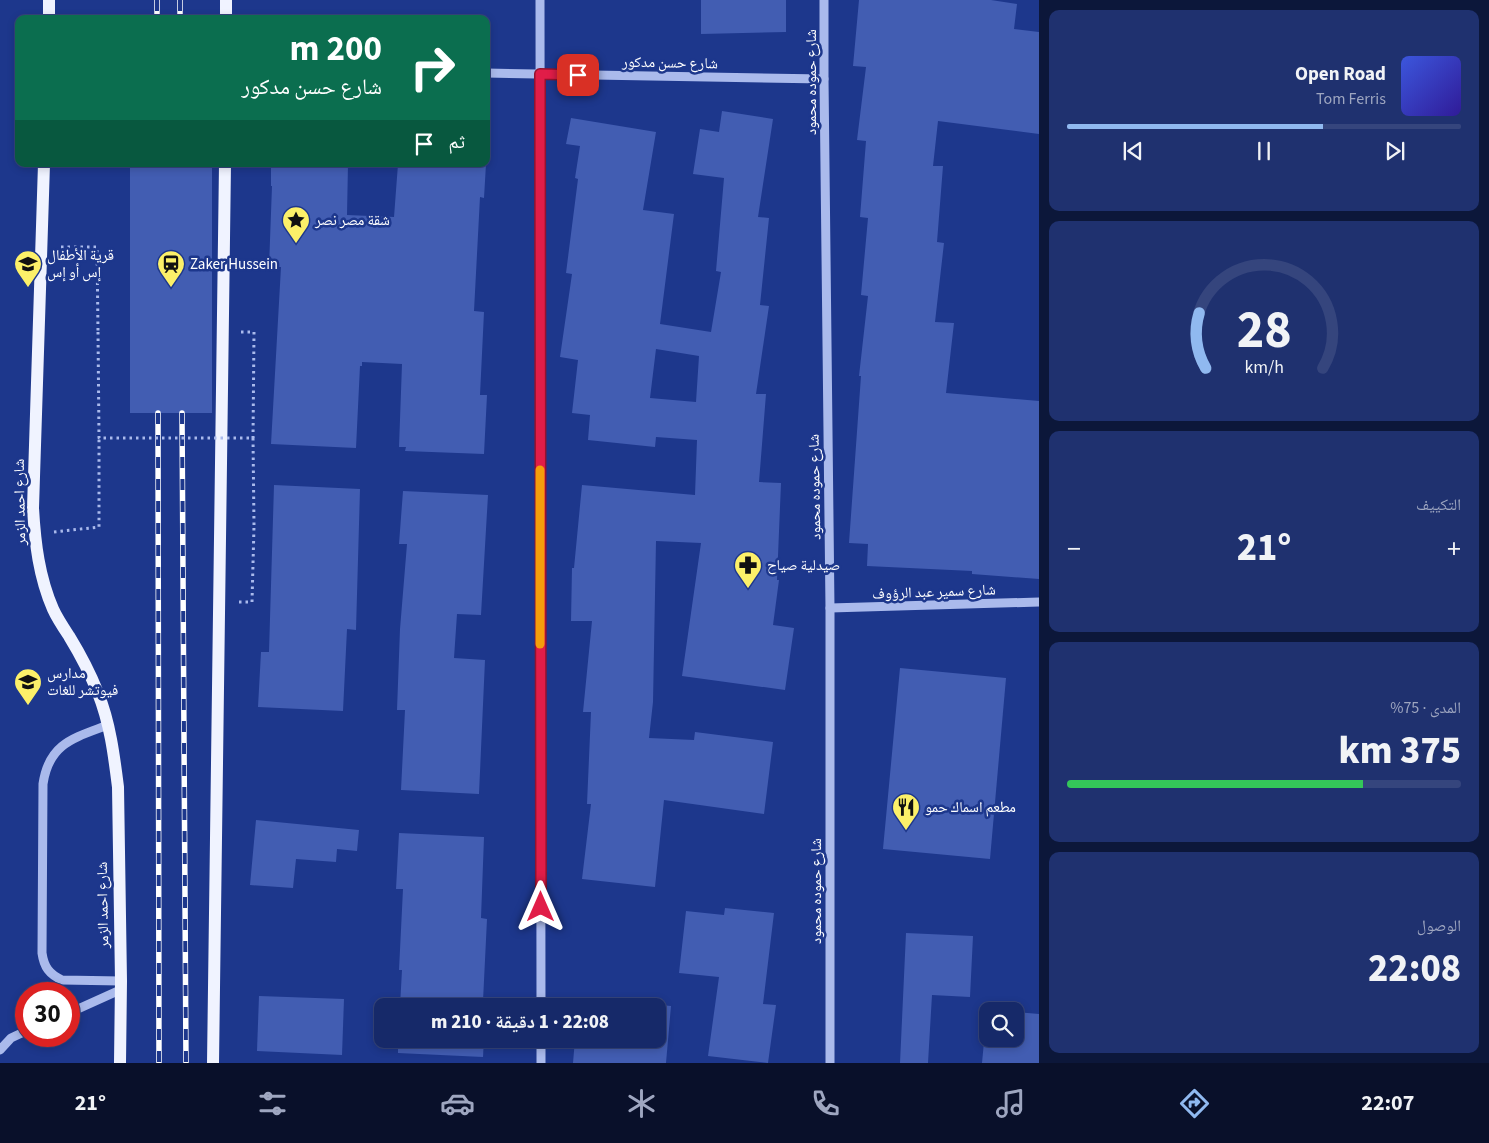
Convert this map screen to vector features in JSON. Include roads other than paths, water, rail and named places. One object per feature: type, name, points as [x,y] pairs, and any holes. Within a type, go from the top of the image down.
[{"type":"main road","points":[[49,0],[49,15]]},
{"type":"main road","points":[[226,0],[226,15]]},
{"type":"main road","name":"شارع احمد الزمر","points":[[44,167],[33,508],[34,535],[45,587],[54,611],[86,666],[99,694],[114,756],[118,787],[120,1063]]},
{"type":"main road","points":[[213,1063],[225,167]]},
{"type":"street","points":[[540,0],[541,998]]},
{"type":"street","name":"شارع حموده محمود","points":[[824,0],[830,608],[830,1063]]},
{"type":"street","name":"شارع حسن مدكور","points":[[490,73],[824,80]]},
{"type":"street","name":"شارع سمير عبد الرؤوف","points":[[830,608],[1039,602]]},
{"type":"street","points":[[108,725],[74,738],[64,744],[48,762],[44,773],[42,784],[42,953],[43,962],[47,970],[62,980],[120,985]]},
{"type":"street","points":[[80,1007],[120,985]]},
{"type":"street","points":[[0,1050],[15,1036]]},
{"type":"street","points":[[541,1048],[541,1063]]},
{"type":"railway","points":[[157,0],[157,15]]},
{"type":"railway","points":[[180,0],[180,15]]},
{"type":"railway","points":[[158,413],[159,1063]]},
{"type":"railway","points":[[182,413],[186,1063]]},
{"type":"place","name":"شقة مصر نصر","points":[[296,244]]},
{"type":"place","name":"قرية الأطفال إس أو إس","points":[[28,288]]},
{"type":"place","name":"Zaker Hussein","points":[[171,288]]},
{"type":"place","name":"صيدلية صياح","points":[[748,589]]},
{"type":"place","name":"مدارس فيوتشر للغات","points":[[28,706]]},
{"type":"place","name":"مطعم اسماك حمو","points":[[906,831]]}]
